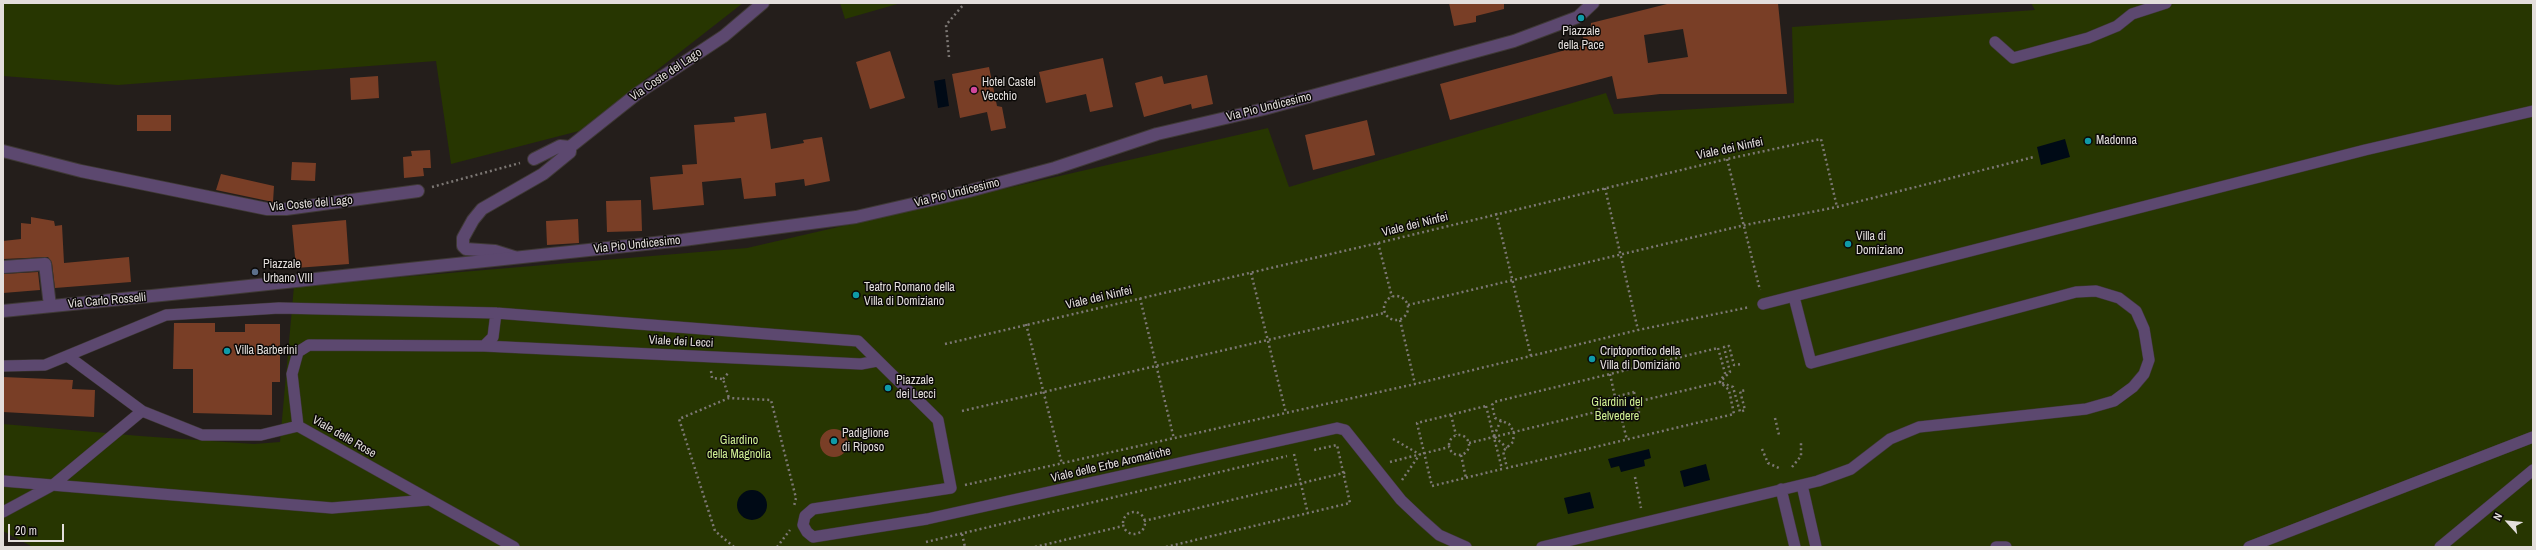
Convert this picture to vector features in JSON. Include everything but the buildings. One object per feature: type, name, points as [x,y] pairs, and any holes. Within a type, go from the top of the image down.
[{"type":"street","name":"Via Coste del Lago","points":[[514,257],[495,251],[466,249],[462,242],[466,231],[482,209],[543,174],[570,152],[570,147],[638,93],[724,36],[763,3]]},
{"type":"street","name":"Via Pio Undicesimo","points":[[296,280],[683,240],[856,217],[969,191],[1055,168],[1157,134],[1264,109],[1514,41],[1578,17],[1593,3]]},
{"type":"street","name":"Via Coste del Lago","points":[[534,159],[560,146],[570,147]]},
{"type":"street","name":"Via Coste del Lago","points":[[3,151],[81,171],[267,209],[286,209],[418,191]]},
{"type":"street","points":[[3,267],[44,264],[50,306]]},
{"type":"street","name":"Via Carlo Rosselli","points":[[3,311],[296,280]]},
{"type":"lane","points":[[1995,42],[2013,58],[2088,38],[2117,26],[2132,14],[2166,3]]},
{"type":"lane","points":[[1763,304],[2365,150],[2533,111]]},
{"type":"lane","points":[[1542,547],[1802,485],[1852,469],[1890,439],[1919,427],[2086,409],[2114,401],[2133,387],[2144,374],[2149,360],[2144,329],[2136,311],[2119,298],[2096,291],[2076,292],[1811,363],[1794,297]]},
{"type":"lane","name":"Viale dei Lecci","points":[[3,366],[45,366],[166,315],[279,308],[496,314],[858,341],[877,361]]},
{"type":"lane","points":[[484,346],[493,337],[496,314]]},
{"type":"lane","name":"Viale dei Lecci","points":[[298,426],[292,374],[298,352],[309,345],[484,346],[853,363],[877,361]]},
{"type":"lane","name":"Viale delle Rose","points":[[69,357],[142,411],[202,435],[261,435],[298,426],[514,547]]},
{"type":"lane","points":[[877,361],[938,420],[951,488]]},
{"type":"lane","points":[[3,512],[52,485],[142,411]]},
{"type":"lane","name":"Viale delle Erbe Aromatiche","points":[[951,488],[813,509],[805,516],[803,524],[807,532],[813,536],[877,528],[1331,429],[1345,430],[1401,500],[1438,535],[1466,547]]},
{"type":"lane","points":[[2249,547],[2533,437]]},
{"type":"lane","points":[[2440,547],[2533,470]]},
{"type":"lane","points":[[3,481],[332,508],[428,500]]},
{"type":"lane","points":[[1802,485],[1816,547]]},
{"type":"lane","points":[[1781,489],[1795,547]]},
{"type":"lane","points":[[1996,547],[2006,547]]},
{"type":"path","points":[[949,57],[946,25],[964,4]]},
{"type":"path","name":"Viale dei Ninfei","points":[[945,344],[1026,324],[1378,244],[1496,213],[1727,159],[1821,139],[1837,207]]},
{"type":"path","points":[[1408,305],[1744,226],[1837,207],[2034,157]]},
{"type":"path","points":[[418,191],[534,159]]},
{"type":"path","points":[[951,488],[1415,384],[1638,330],[1763,304],[1727,159]]},
{"type":"path","points":[[1605,188],[1638,330]]},
{"type":"path","points":[[1496,213],[1531,356]]},
{"type":"path","points":[[1378,244],[1392,297]]},
{"type":"path","points":[[1251,273],[1286,413]]},
{"type":"path","points":[[1392,297],[1403,298],[1408,305],[1407,314],[1400,320],[1389,319],[1384,313],[1385,303],[1392,297]]},
{"type":"path","points":[[1140,298],[1174,439]]},
{"type":"path","points":[[962,411],[1156,364],[1384,313]]},
{"type":"path","points":[[1400,320],[1415,384]]},
{"type":"path","points":[[1026,324],[1062,464]]},
{"type":"path","points":[[1636,402],[1720,382],[1730,372],[1724,347],[1728,346],[1734,365],[1741,364]]},
{"type":"path","points":[[1718,348],[1725,373],[1720,382],[1729,390],[1734,414],[1507,468],[1503,451],[1513,442],[1514,432],[1509,424],[1495,418],[1492,405],[1494,402],[1718,348]]},
{"type":"path","points":[[711,371],[712,378],[723,379],[729,398]]},
{"type":"path","points":[[1610,374],[1615,397]]},
{"type":"path","points":[[1720,382],[1733,387],[1740,412],[1745,410],[1740,391],[1747,390]]},
{"type":"path","points":[[1634,392],[1636,402],[1639,412],[1602,421],[1597,402],[1634,392]]},
{"type":"path","points":[[734,547],[716,531],[679,419],[729,398],[771,400],[796,498],[793,514]]},
{"type":"path","points":[[1486,406],[1494,437],[1502,469],[1432,486],[1417,423],[1486,406]]},
{"type":"path","points":[[1469,443],[1600,411]]},
{"type":"path","points":[[1452,415],[1456,435]]},
{"type":"path","points":[[1621,416],[1627,440]]},
{"type":"path","points":[[1775,418],[1780,435]]},
{"type":"path","points":[[1494,437],[1501,420]]},
{"type":"path","points":[[1456,435],[1465,437],[1469,443]]},
{"type":"path","points":[[1456,435],[1451,439],[1449,447],[1452,452],[1461,455]]},
{"type":"path","points":[[1494,437],[1507,448]]},
{"type":"path","points":[[1393,439],[1420,454]]},
{"type":"path","points":[[1792,467],[1801,456],[1801,441]]},
{"type":"path","points":[[1461,455],[1466,452],[1469,443]]},
{"type":"path","points":[[1166,547],[1350,504],[1337,445],[1309,451]]},
{"type":"path","points":[[1390,462],[1449,447]]},
{"type":"path","points":[[1762,449],[1768,463],[1781,470]]},
{"type":"path","points":[[926,542],[1302,453]]},
{"type":"path","points":[[1294,454],[1308,514]]},
{"type":"path","points":[[1402,480],[1420,454]]},
{"type":"path","points":[[1461,455],[1466,478]]},
{"type":"path","points":[[1144,521],[1301,482],[1348,472]]},
{"type":"path","points":[[1635,476],[1644,522]]},
{"type":"path","points":[[1131,512],[1141,514],[1144,521],[1143,528],[1138,533],[1128,532],[1123,526],[1125,516],[1131,512]]},
{"type":"path","points":[[777,547],[790,530],[792,522]]},
{"type":"path","points":[[1034,547],[1123,526]]},
{"type":"path","points":[[962,534],[965,547]]},
{"type":"green space","points":[[3,3],[743,3],[579,131],[451,164],[436,61],[118,85],[3,76]]},
{"type":"green space","points":[[840,3],[901,3],[845,19]]},
{"type":"green space","points":[[2031,3],[2533,3],[2533,547],[33,547],[3,531],[3,424],[254,444],[280,442],[294,286],[747,248],[1268,128],[1289,187],[1606,93],[1614,114],[1794,103],[1792,27],[2035,10]]},
{"type":"shaded area","points":[[945,79],[949,106],[938,108],[934,81]]},
{"type":"shaded area","points":[[2065,139],[2070,157],[2041,165],[2037,147]]},
{"type":"shaded area","points":[[1631,396],[1635,410],[1605,418],[1601,404]]},
{"type":"shaded area","points":[[1649,449],[1651,458],[1644,460],[1645,466],[1621,472],[1619,466],[1611,468],[1608,459]]},
{"type":"shaded area","points":[[1706,464],[1710,480],[1684,487],[1680,471]]},
{"type":"shaded area","points":[[752,490],[763,494],[767,505],[763,516],[752,520],[741,516],[737,505],[741,494]]},
{"type":"shaded area","points":[[1590,492],[1594,508],[1568,514],[1564,498]]},
{"type":"place","name":"Piazzale della Pace","points":[[1581,18]]},
{"type":"place","name":"Hotel Castel Vecchio","points":[[974,90]]},
{"type":"place","name":"Madonna","points":[[2088,141]]},
{"type":"place","name":"Villa di Domiziano","points":[[1848,244]]},
{"type":"place","name":"Piazzale Urbano VIII","points":[[255,272]]},
{"type":"place","name":"Teatro Romano della Villa di Domiziano","points":[[856,295]]},
{"type":"place","name":"Villa Barberini","points":[[227,351]]},
{"type":"place","name":"Criptoportico della Villa di Domiziano","points":[[1592,359]]},
{"type":"place","name":"Piazzale dei Lecci","points":[[888,388]]},
{"type":"place","name":"Padiglione di Riposo","points":[[834,441]]},
{"type":"park label","name":"Giardini del Belvedere","points":[[1617,410]]},
{"type":"park label","name":"Giardino della Magnolia","points":[[739,448]]}]
